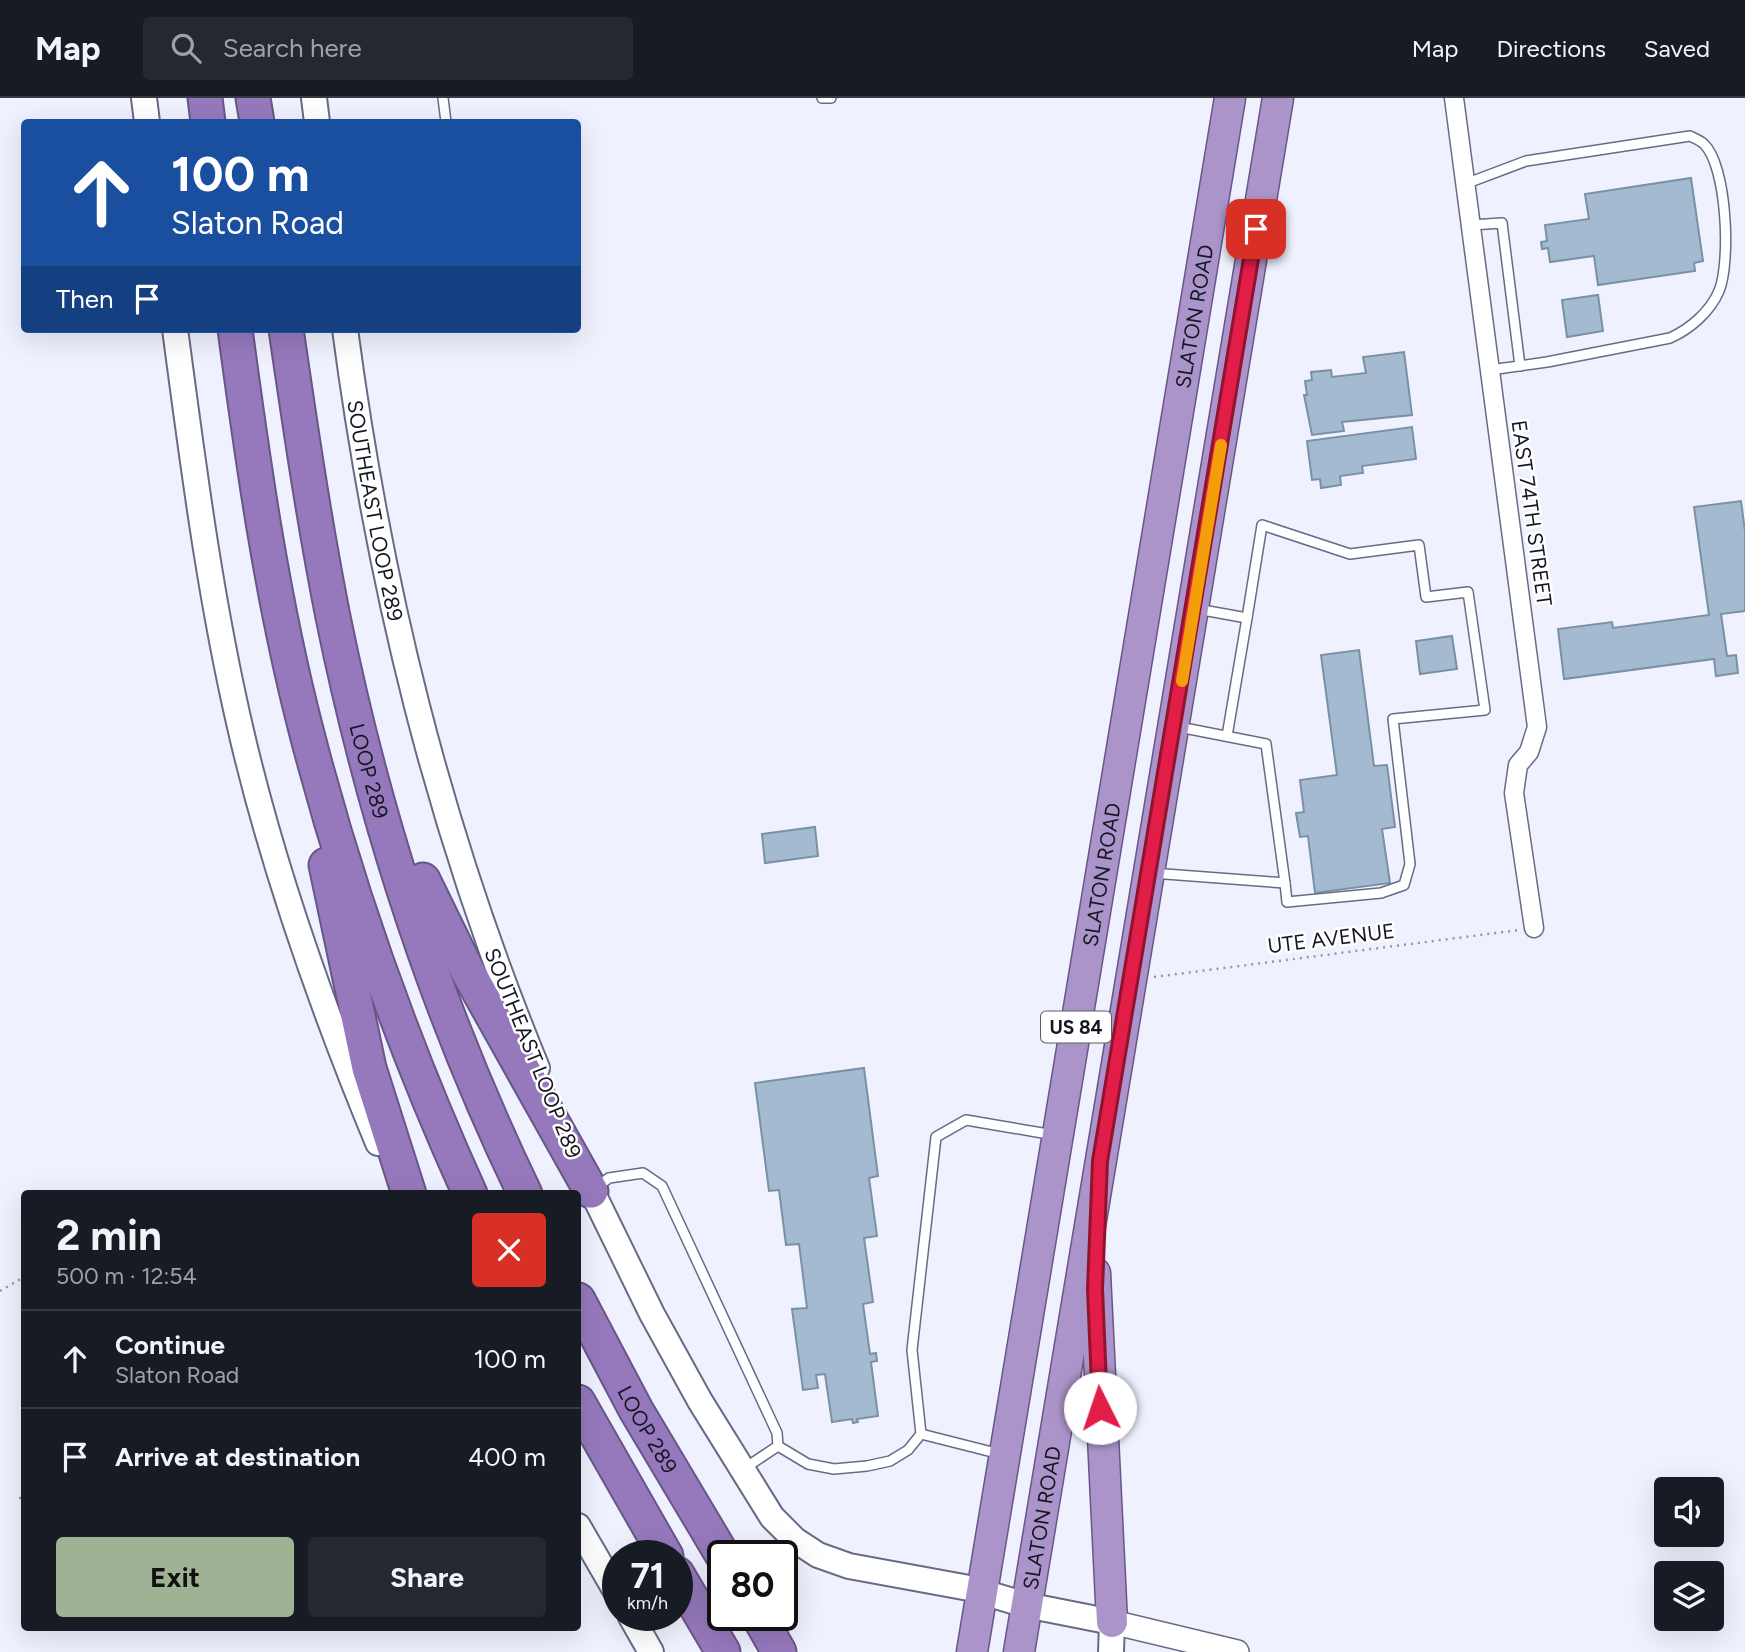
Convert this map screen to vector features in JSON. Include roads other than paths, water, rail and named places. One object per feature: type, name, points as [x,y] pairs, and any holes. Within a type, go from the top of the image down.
[{"type":"highway","points":[[205,98],[208,119]]},
{"type":"highway","points":[[253,98],[256,119]]},
{"type":"highway","name":"SLATON ROAD","points":[[972,1652],[1230,98]]},
{"type":"highway","name":"SLATON ROAD","points":[[1018,1652],[1133,979],[1278,98]]},
{"type":"highway","points":[[236,333],[265,530],[341,946],[369,1069],[409,1190]]},
{"type":"highway","name":"LOOP 289","points":[[287,333],[300,429],[333,616],[377,794],[441,994],[502,1146],[523,1190]]},
{"type":"highway","points":[[300,429],[358,667],[410,849],[467,970],[591,1191]]},
{"type":"highway","points":[[1144,621],[1192,621]]},
{"type":"highway","points":[[293,676],[360,915],[409,1054],[468,1190]]},
{"type":"highway","points":[[1100,1161],[1095,1289],[1112,1622]]},
{"type":"highway","name":"LOOP 289","points":[[581,1306],[642,1421],[713,1540]]},
{"type":"highway","points":[[581,1407],[657,1540]]},
{"type":"highway","points":[[693,1601],[723,1652]]},
{"type":"highway","points":[[767,1631],[779,1652]]},
{"type":"main road","points":[[144,98],[147,119]]},
{"type":"main road","points":[[314,98],[317,119]]},
{"type":"main road","points":[[175,333],[199,520],[241,732],[264,819],[338,1046],[398,1190]]},
{"type":"main road","name":"SOUTHEAST LOOP 289","points":[[346,333],[378,544],[428,757],[485,935],[553,1108],[591,1191],[652,1314],[742,1470],[772,1517],[795,1540],[818,1555],[883,1574],[982,1592],[1026,1605],[1112,1622]]},
{"type":"main road","points":[[581,1530],[602,1567]]},
{"type":"main road","points":[[1111,1652],[1112,1622]]},
{"type":"main road","points":[[639,1631],[651,1652]]},
{"type":"street","name":"EAST 74TH STREET","points":[[1454,98],[1537,727],[1529,752],[1518,765],[1514,793],[1534,928]]},
{"type":"street","points":[[1112,1622],[1237,1652]]},
{"type":"lane","points":[[443,98],[446,119]]},
{"type":"lane","points":[[822,98],[831,98]]},
{"type":"lane","points":[[1465,184],[1526,161],[1690,136],[1704,144],[1715,162],[1725,232],[1724,270],[1719,291],[1698,320],[1684,332],[1670,338],[1490,370]]},
{"type":"lane","points":[[1471,225],[1502,223],[1520,366]]},
{"type":"lane","points":[[1174,726],[1266,744],[1287,902],[1381,893],[1404,885],[1410,864],[1393,719],[1485,710],[1468,592],[1426,597],[1419,545],[1350,554],[1262,525],[1227,736]]},
{"type":"lane","points":[[1192,621],[1247,618]]},
{"type":"lane","points":[[1150,873],[1285,883]]},
{"type":"lane","points":[[778,1446],[808,1464],[834,1469],[890,1461],[908,1450],[920,1434],[912,1350],[936,1137],[967,1120],[1058,1136]]},
{"type":"lane","points":[[591,1191],[609,1178],[643,1173],[662,1186],[776,1433],[778,1446]]},
{"type":"lane","points":[[920,1434],[1005,1455]]},
{"type":"lane","points":[[742,1470],[778,1446]]}]
